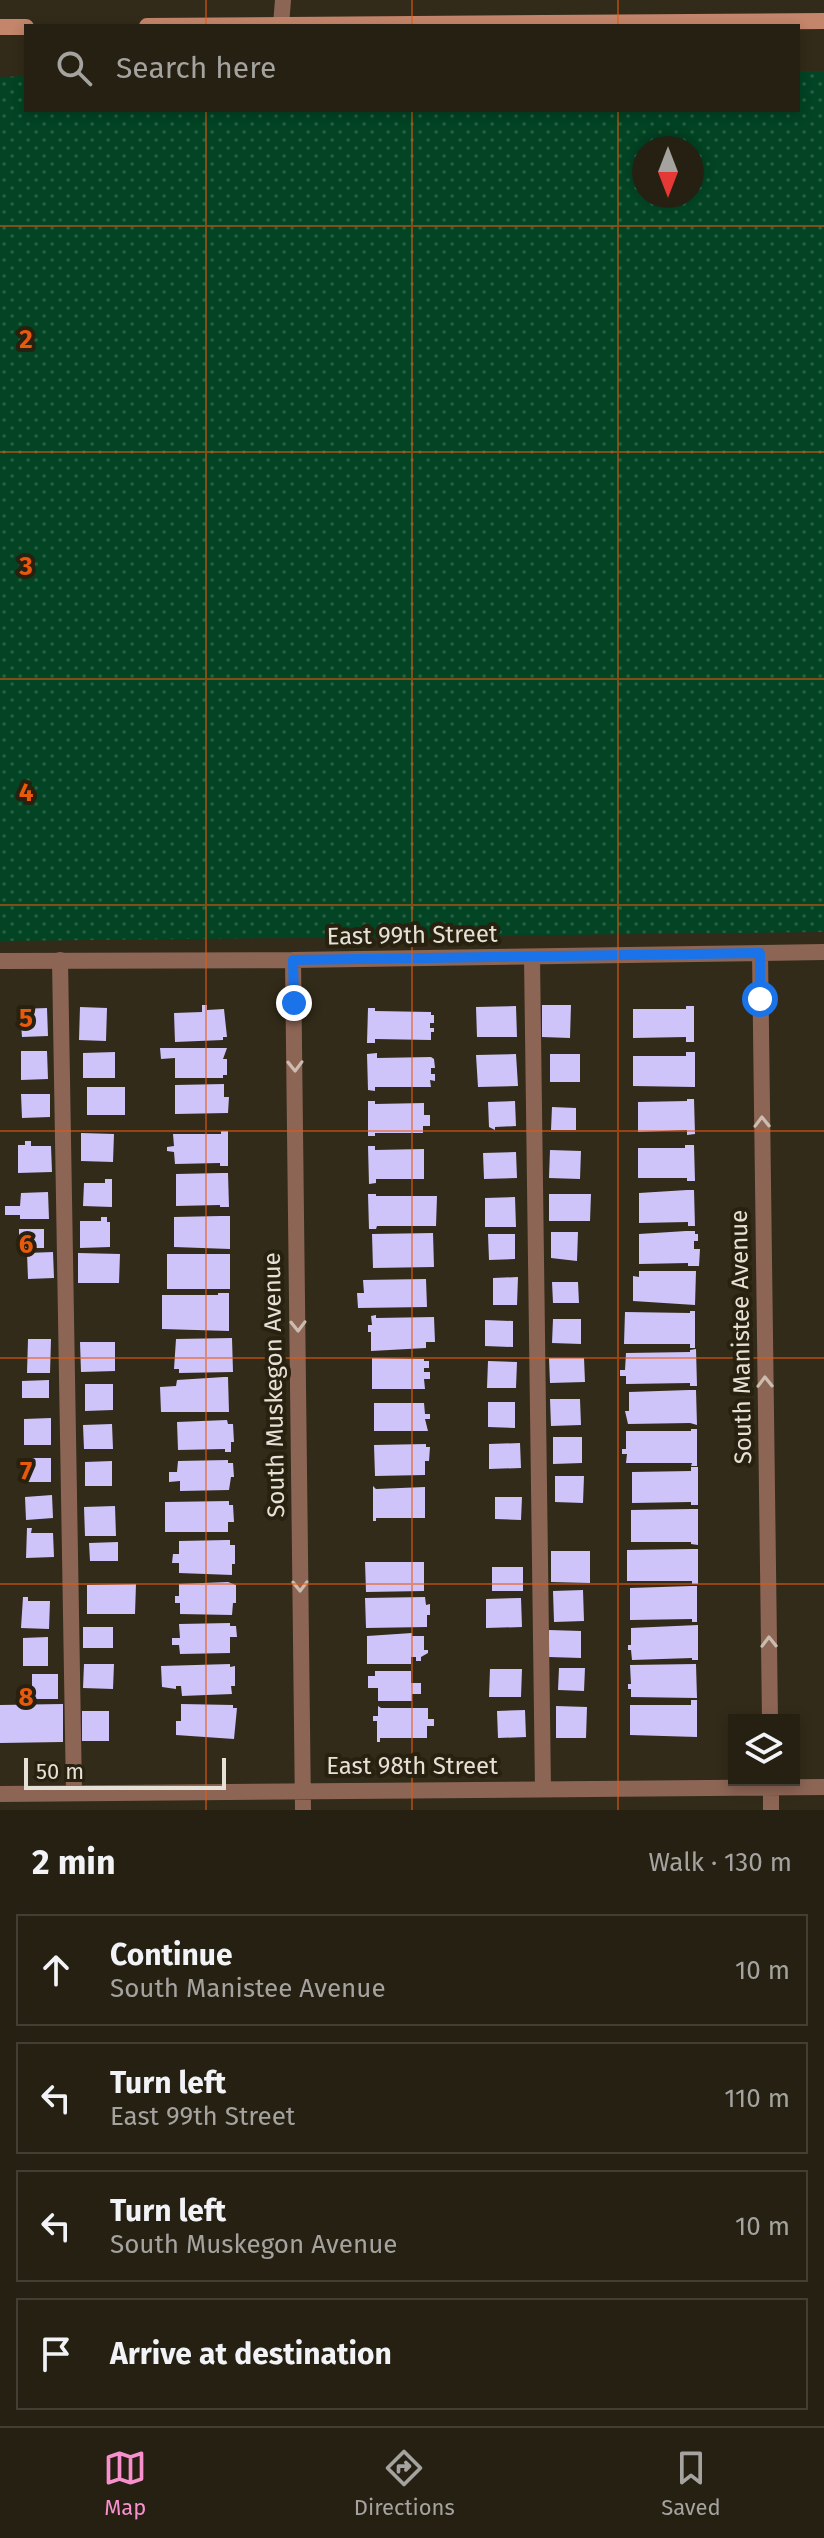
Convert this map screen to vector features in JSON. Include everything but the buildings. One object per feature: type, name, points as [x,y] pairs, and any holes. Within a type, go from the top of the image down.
[{"type":"main road","points":[[417,24],[824,21]]},
{"type":"main road","points":[[0,27],[24,27]]},
{"type":"street","points":[[281,24],[283,0]]},
{"type":"street","name":"East 99th Street","points":[[0,961],[824,952]]},
{"type":"street","name":"South Manistee Avenue","points":[[760,953],[770,1714]]},
{"type":"street","points":[[532,957],[543,1789]]},
{"type":"street","points":[[60,960],[74,1793]]},
{"type":"street","name":"South Muskegon Avenue","points":[[293,960],[303,1810]]},
{"type":"street","name":"East 98th Street","points":[[0,1794],[728,1785]]},
{"type":"street","points":[[771,1786],[771,1810]]},
{"type":"street","name":"East 98th Street","points":[[800,1786],[824,1787]]},
{"type":"green space","points":[[800,71],[824,71],[824,932],[0,941],[0,77],[24,76],[24,112],[800,112]]},
{"type":"route","points":[[294,1003],[293,960],[760,953],[760,999]]}]
